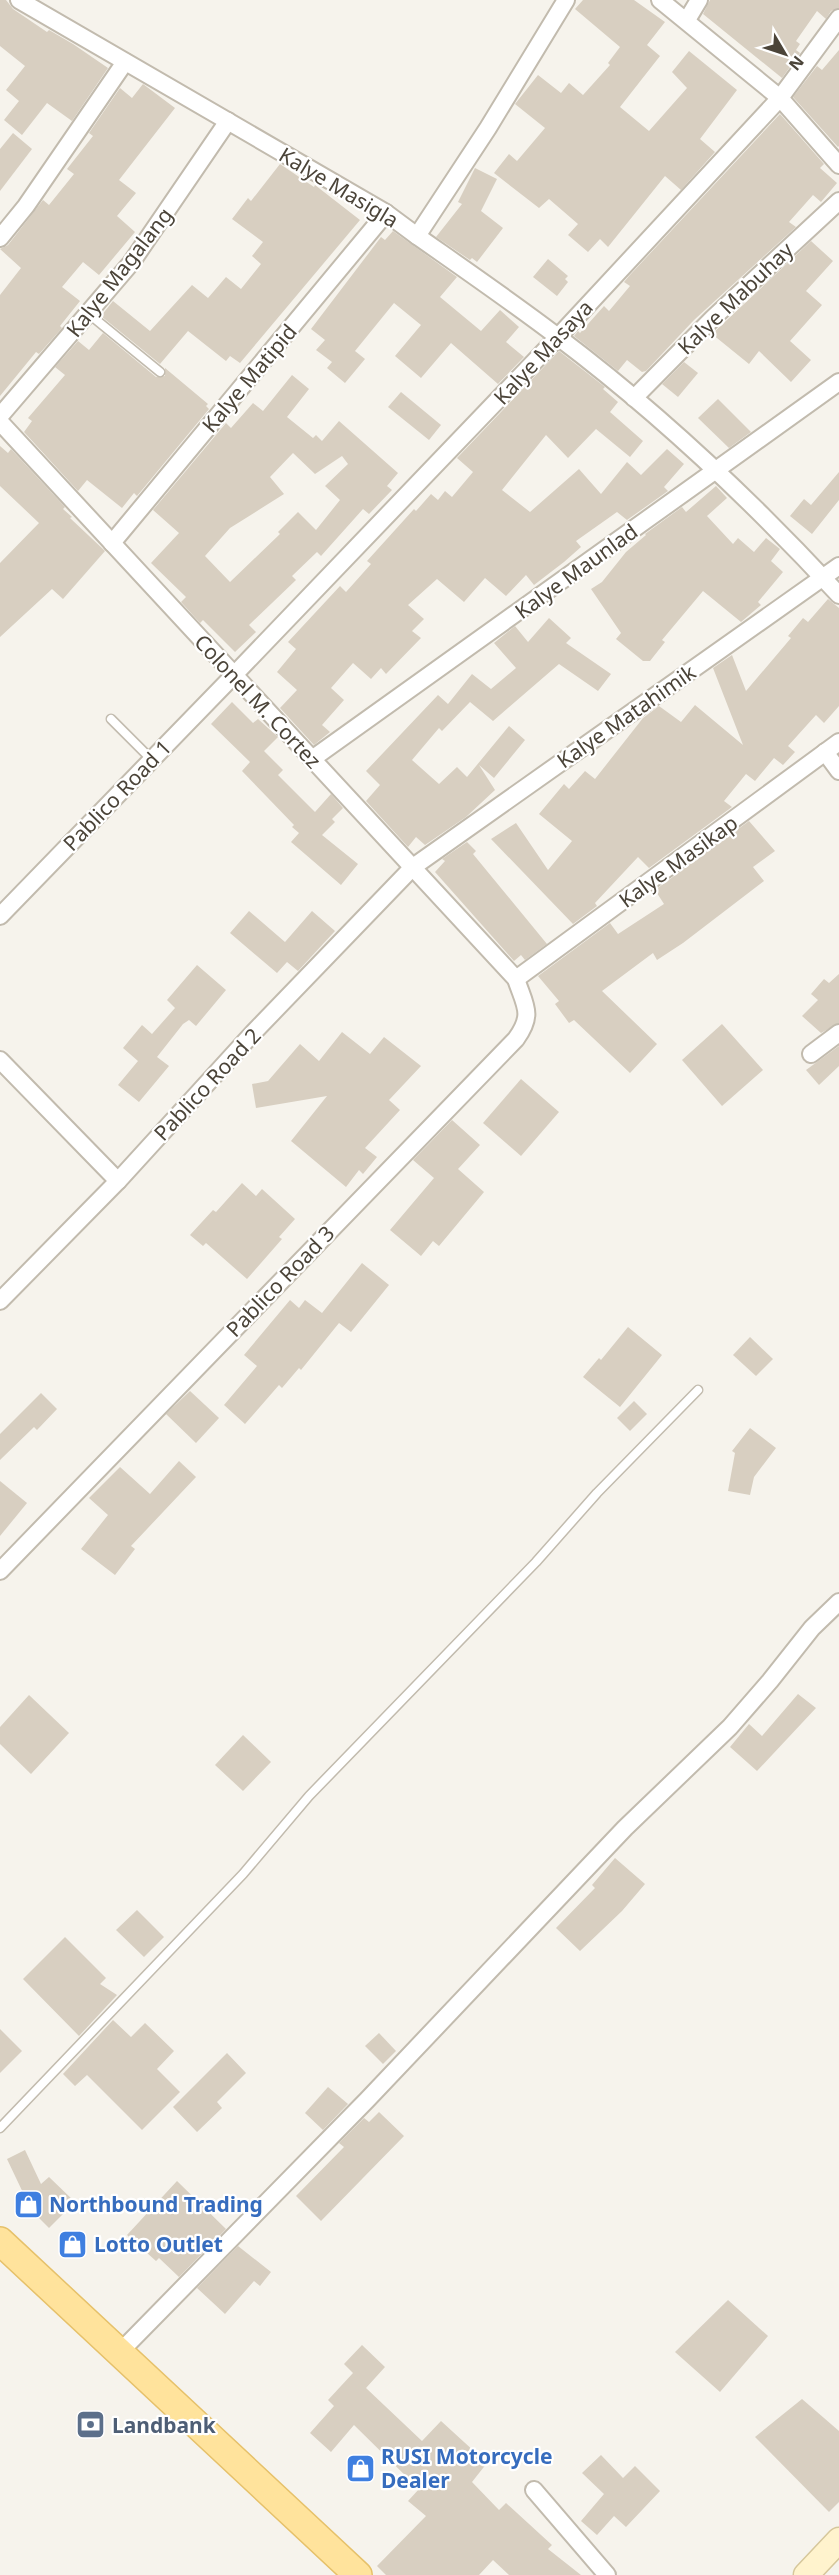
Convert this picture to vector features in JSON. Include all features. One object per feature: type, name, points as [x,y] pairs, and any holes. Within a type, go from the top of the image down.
[{"type":"main road","points":[[0,2241],[358,2575]]},
{"type":"street","name":"Kalye Masigla","points":[[18,0],[386,213],[417,236],[488,128],[566,0]]},
{"type":"street","points":[[660,0],[780,98],[839,165]]},
{"type":"street","points":[[687,20],[699,0]]},
{"type":"street","name":"Kalye Masaya","points":[[234,675],[558,337],[780,98],[839,18]]},
{"type":"street","points":[[0,238],[26,206],[125,62]]},
{"type":"street","name":"Kalye Magalang","points":[[0,416],[131,263],[228,121]]},
{"type":"street","name":"Kalye Mabuhay","points":[[634,398],[722,310],[839,201]]},
{"type":"street","name":"Kalye Matipid","points":[[112,543],[386,213]]},
{"type":"street","points":[[417,236],[558,337],[634,398],[716,471],[839,595]]},
{"type":"street","name":"Kalye Maunlad","points":[[312,759],[839,382]]},
{"type":"street","name":"Colonel M. Cortez","points":[[0,422],[516,979]]},
{"type":"street","name":"Kalye Matahimik","points":[[413,867],[839,566]]},
{"type":"street","name":"Pablico Road 1","points":[[0,916],[234,675]]},
{"type":"street","name":"Kalye Masikap","points":[[516,979],[839,742]]},
{"type":"street","points":[[825,752],[839,771]]},
{"type":"street","name":"Pablico Road 2","points":[[0,1301],[118,1181],[253,1034],[413,867]]},
{"type":"street","name":"Pablico Road 3","points":[[0,1571],[516,1039],[526,1026],[528,1013],[516,979]]},
{"type":"street","points":[[811,1054],[839,1033]]},
{"type":"street","points":[[0,1060],[118,1181]]},
{"type":"street","points":[[119,2353],[375,2091],[625,1828],[730,1727],[812,1628],[839,1602]]},
{"type":"street","points":[[534,2490],[607,2575]]},
{"type":"street","points":[[811,2573],[839,2540]]},
{"type":"lane","points":[[89,314],[160,372]]},
{"type":"lane","points":[[111,719],[152,760]]},
{"type":"lane","points":[[0,2128],[243,1874],[309,1796],[536,1562],[597,1492],[698,1390]]},
{"type":"building","points":[[0,0],[6,0],[13,9],[47,32],[49,30],[73,44],[108,68],[72,121],[47,103],[22,135],[4,120],[19,101],[6,90],[25,66],[0,46]]},
{"type":"building","points":[[583,0],[634,0],[665,22],[647,45],[660,56],[620,107],[649,131],[687,88],[672,72],[689,51],[737,90],[700,139],[715,152],[681,190],[665,176],[608,247],[600,239],[588,252],[568,235],[578,224],[549,199],[539,208],[494,173],[509,154],[517,161],[545,128],[515,104],[538,75],[561,93],[569,83],[583,95],[610,65],[608,63],[620,47],[575,9]]},
{"type":"building","points":[[710,0],[839,0],[839,8],[831,11],[826,19],[817,11],[796,41],[800,44],[796,50],[800,53],[782,78],[703,14]]},
{"type":"building","points":[[839,50],[838,147],[793,97],[817,66],[822,70]]},
{"type":"building","points":[[143,84],[175,108],[119,180],[136,193],[117,216],[135,232],[99,275],[83,262],[62,287],[80,301],[60,326],[62,328],[39,354],[36,352],[0,396],[0,295],[21,268],[0,249],[8,245],[43,200],[49,205],[74,174],[67,169],[93,136],[89,133],[120,88],[132,98]]},
{"type":"building","points":[[780,114],[824,164],[820,168],[837,183],[821,202],[813,195],[789,222],[796,227],[694,320],[646,371],[642,372],[627,360],[618,371],[574,336],[578,331],[580,333],[604,306],[609,311],[630,286],[624,282],[629,276]]},
{"type":"building","points":[[13,133],[32,149],[0,191],[0,149]]},
{"type":"building","points":[[280,164],[314,187],[315,185],[360,220],[240,363],[230,356],[226,361],[188,331],[160,364],[101,316],[113,301],[150,331],[192,285],[208,298],[226,277],[241,289],[261,264],[252,256],[263,242],[232,219],[248,198],[251,201]]},
{"type":"building","points":[[475,168],[497,179],[481,211],[503,228],[477,262],[472,258],[470,260],[436,237],[462,204],[458,202]]},
{"type":"building","points":[[393,231],[457,277],[440,297],[481,331],[500,310],[519,327],[506,342],[524,357],[498,384],[451,343],[421,378],[395,356],[421,325],[394,303],[355,351],[365,359],[345,383],[327,368],[332,362],[316,350],[325,340],[311,329],[381,237],[385,240]]},
{"type":"building","points":[[811,241],[833,261],[806,291],[822,305],[790,341],[811,360],[791,382],[759,351],[749,364],[712,334]]},
{"type":"building","points":[[548,259],[568,276],[565,279],[568,282],[557,296],[533,277]]},
{"type":"building","points":[[103,333],[156,377],[165,376],[165,368],[208,404],[206,406],[209,409],[137,496],[134,493],[122,508],[87,480],[78,491],[24,432],[32,421],[28,418],[65,375],[55,367],[78,341],[89,350]]},
{"type":"building","points":[[559,351],[605,387],[603,389],[618,402],[610,412],[643,441],[630,457],[596,429],[568,458],[546,435],[502,490],[530,512],[579,469],[601,494],[627,462],[641,475],[667,449],[684,464],[664,487],[668,491],[627,520],[617,512],[576,541],[581,547],[534,585],[526,575],[506,596],[485,578],[464,602],[437,579],[408,605],[424,619],[412,631],[421,638],[386,674],[381,668],[371,679],[353,663],[331,688],[344,700],[322,725],[330,732],[314,745],[280,708],[297,690],[277,672],[296,649],[288,642],[340,586],[346,592],[371,564],[367,561],[414,509],[416,511],[431,494],[438,500],[445,491],[452,497],[473,472],[457,458]]},
{"type":"building","points":[[684,362],[698,373],[678,397],[662,384]]},
{"type":"building","points":[[292,375],[309,389],[287,417],[313,438],[316,435],[322,441],[339,421],[398,473],[387,486],[392,490],[369,514],[363,509],[321,556],[317,552],[292,576],[296,580],[249,625],[256,632],[235,652],[203,620],[200,623],[181,602],[186,597],[151,563],[179,533],[153,510],[226,423],[231,428],[253,403],[263,411]],"holes":[[[293,453],[315,474],[342,456],[348,464],[325,486],[340,500],[316,530],[298,512],[278,532],[280,534],[230,582],[205,556],[230,528],[284,494],[270,477]]]},
{"type":"building","points":[[401,392],[441,425],[429,440],[388,407]]},
{"type":"building","points":[[718,399],[751,432],[729,448],[698,418]]},
{"type":"building","points":[[0,446],[8,453],[11,449],[65,507],[63,509],[72,517],[70,518],[105,551],[63,599],[52,589],[0,637],[0,563],[39,523],[0,486]]},
{"type":"building","points":[[839,472],[839,500],[812,534],[790,516],[804,499],[811,505]]},
{"type":"building","points":[[716,486],[727,498],[707,516],[733,544],[738,538],[754,552],[766,538],[780,549],[771,561],[783,572],[758,602],[761,605],[741,622],[703,591],[662,640],[665,642],[650,661],[643,661],[616,639],[621,633],[591,589],[602,582],[626,552],[645,534],[682,507],[686,512]]},
{"type":"building","points":[[828,599],[839,608],[839,706],[824,723],[816,715],[788,746],[795,752],[783,765],[774,758],[755,781],[746,774],[724,801],[732,807],[649,868],[638,857],[595,903],[597,906],[573,924],[491,839],[516,823],[548,870],[572,841],[539,814],[564,784],[569,789],[585,771],[595,779],[643,718],[659,706],[681,722],[695,705],[743,745],[713,668],[732,655],[746,691],[791,638],[788,636],[803,618],[808,622]]},
{"type":"building","points":[[549,618],[571,638],[566,643],[611,674],[598,691],[559,664],[493,721],[470,702],[442,731],[439,728],[412,760],[439,784],[457,767],[467,777],[509,726],[525,740],[494,778],[479,765],[495,790],[466,817],[425,845],[416,837],[408,847],[366,801],[380,785],[366,771],[438,695],[448,704],[472,674],[491,689],[516,668],[494,643],[515,626],[528,642]]},
{"type":"building","points":[[232,702],[253,723],[258,719],[278,737],[264,751],[283,770],[278,775],[315,812],[331,794],[343,808],[332,819],[335,822],[322,835],[358,864],[341,885],[291,842],[299,833],[292,827],[294,825],[242,771],[250,762],[211,724]]},
{"type":"building","points":[[749,821],[775,851],[753,867],[764,881],[683,943],[657,960],[653,953],[602,991],[657,1044],[630,1073],[574,1020],[569,1023],[555,1004],[559,1001],[538,976],[610,923],[618,934],[664,904],[655,890]]},
{"type":"building","points":[[467,842],[476,851],[473,854],[547,944],[525,960],[521,955],[514,961],[435,872],[445,861],[442,859]]},
{"type":"building","points":[[249,911],[285,942],[312,911],[335,931],[298,971],[287,962],[277,973],[230,933]]},
{"type":"building","points":[[197,965],[226,990],[196,1026],[189,1020],[183,1024],[157,1057],[169,1066],[139,1102],[118,1085],[138,1061],[123,1048],[142,1025],[152,1034],[175,1008],[167,1000]]},
{"type":"building","points":[[839,974],[839,1023],[821,1033],[802,1016],[818,1000],[811,994],[824,979],[829,983]]},
{"type":"building","points":[[722,1024],[763,1070],[722,1106],[682,1060]]},
{"type":"building","points":[[342,1032],[370,1054],[384,1037],[421,1066],[389,1100],[400,1110],[365,1148],[377,1157],[363,1174],[359,1170],[346,1187],[291,1141],[327,1096],[256,1108],[252,1084],[268,1081],[300,1044],[319,1061]]},
{"type":"building","points":[[839,1046],[839,1066],[819,1085],[806,1070]]},
{"type":"building","points":[[521,1079],[559,1112],[521,1156],[483,1123]]},
{"type":"building","points":[[452,1120],[480,1145],[458,1169],[484,1192],[439,1246],[433,1241],[421,1256],[390,1230],[434,1178],[413,1160]]},
{"type":"building","points":[[242,1183],[256,1196],[262,1189],[295,1219],[279,1237],[282,1239],[247,1279],[206,1243],[203,1246],[190,1235],[213,1210],[216,1212]]},
{"type":"building","points":[[362,1263],[389,1285],[351,1332],[339,1323],[301,1370],[299,1368],[282,1388],[279,1385],[245,1424],[224,1405],[257,1366],[244,1355],[290,1300],[299,1308],[305,1300],[322,1313]]},
{"type":"building","points":[[628,1327],[662,1355],[620,1407],[583,1377],[599,1358],[601,1360]]},
{"type":"building","points":[[750,1337],[773,1359],[756,1376],[733,1355]]},
{"type":"building","points":[[190,1391],[219,1418],[196,1443],[166,1414]]},
{"type":"building","points":[[41,1393],[57,1409],[37,1430],[34,1427],[0,1460],[0,1434]]},
{"type":"building","points":[[634,1401],[647,1414],[630,1431],[617,1418]]},
{"type":"building","points":[[750,1428],[776,1448],[754,1477],[750,1495],[728,1491],[735,1453],[732,1451]]},
{"type":"building","points":[[179,1461],[196,1477],[131,1546],[135,1549],[115,1575],[81,1549],[108,1515],[89,1498],[120,1467],[150,1494]]},
{"type":"building","points":[[0,1481],[27,1503],[0,1536]]},
{"type":"building","points":[[798,1694],[816,1708],[757,1771],[730,1747],[749,1724],[762,1736]]},
{"type":"building","points":[[29,1695],[69,1733],[31,1774],[0,1744],[0,1727]]},
{"type":"building","points":[[243,1735],[271,1762],[243,1791],[215,1765]]},
{"type":"building","points":[[615,1858],[645,1884],[622,1911],[580,1951],[556,1928],[595,1888],[592,1885]]},
{"type":"building","points":[[137,1910],[164,1937],[144,1957],[116,1930]]},
{"type":"building","points":[[65,1937],[106,1978],[100,1984],[117,1995],[79,2036],[23,1979]]},
{"type":"building","points":[[113,2020],[131,2037],[145,2023],[174,2051],[157,2069],[180,2092],[142,2130],[87,2075],[75,2086],[63,2074]]},
{"type":"building","points":[[0,2029],[22,2051],[0,2073]]},
{"type":"building","points":[[379,2033],[396,2051],[383,2064],[365,2046]]},
{"type":"building","points":[[227,2053],[246,2073],[217,2102],[222,2108],[197,2132],[173,2107]]},
{"type":"building","points":[[328,2087],[348,2104],[323,2130],[305,2113]]},
{"type":"building","points":[[379,2112],[404,2136],[321,2221],[296,2196],[344,2147],[339,2143],[364,2118],[369,2122]]},
{"type":"building","points":[[25,2150],[41,2184],[49,2177],[75,2202],[49,2228],[23,2202],[26,2199],[7,2159]]},
{"type":"building","points":[[177,2181],[226,2229],[179,2277],[159,2258],[156,2261],[127,2235]]},
{"type":"building","points":[[238,2246],[271,2272],[260,2286],[254,2281],[225,2314],[197,2288]]},
{"type":"building","points":[[728,2300],[768,2336],[720,2392],[675,2352]]},
{"type":"building","points":[[362,2345],[385,2367],[366,2388],[422,2441],[441,2421],[487,2463],[472,2482],[499,2510],[506,2503],[552,2545],[548,2549],[581,2575],[509,2575],[493,2560],[479,2575],[386,2575],[377,2566],[426,2516],[408,2501],[419,2489],[354,2425],[331,2452],[310,2433],[334,2406],[328,2400],[353,2373],[344,2364]]},
{"type":"building","points":[[802,2399],[839,2431],[839,2502],[829,2512],[755,2437]]},
{"type":"building","points":[[601,2455],[623,2478],[635,2466],[660,2491],[626,2527],[614,2516],[597,2535],[581,2521],[604,2494],[582,2473]]},
{"type":"place","name":"Northbound Trading","points":[[28,2204]]},
{"type":"place","name":"Lotto Outlet","points":[[73,2244]]},
{"type":"place","name":"Landbank","points":[[91,2425]]},
{"type":"place","name":"RUSI Motorcycle Dealer","points":[[360,2468]]}]
